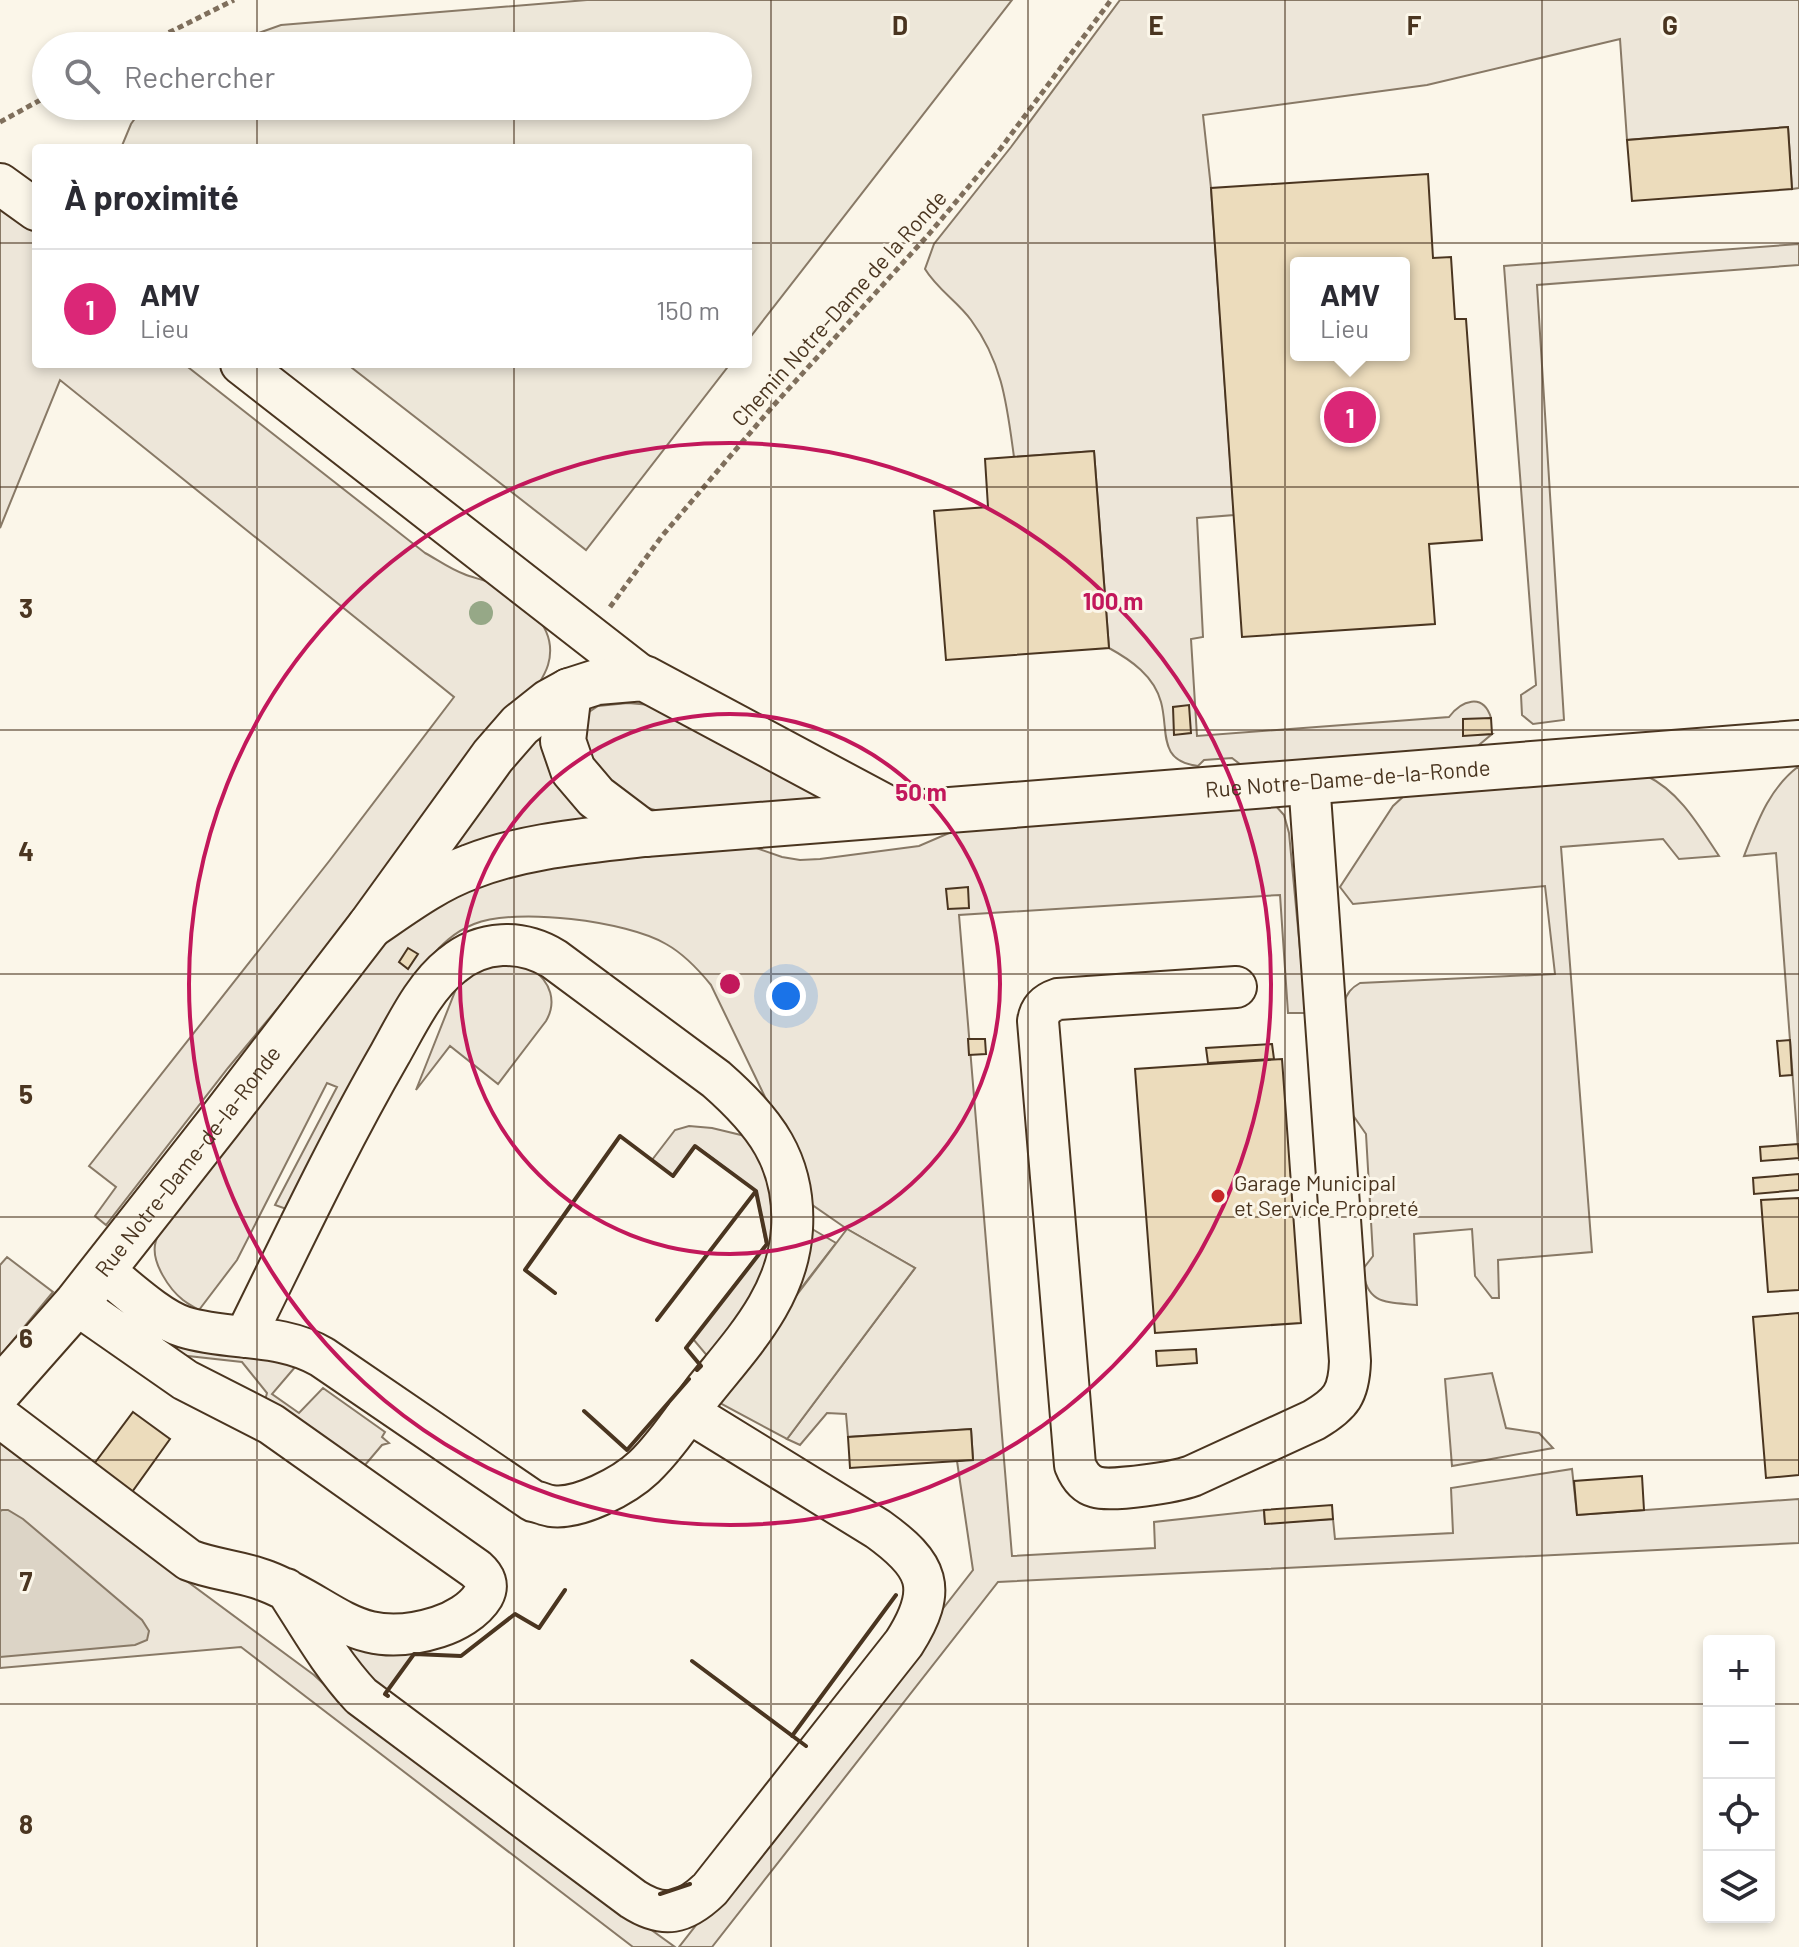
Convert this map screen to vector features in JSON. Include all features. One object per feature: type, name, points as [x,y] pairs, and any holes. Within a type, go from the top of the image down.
[{"type":"main road","name":"Rue Notre-Dame-de-la-Ronde","points":[[0,1390],[76,1304],[220,1121],[370,926],[493,756],[520,725],[569,691],[597,682],[644,678]]},
{"type":"main road","points":[[644,678],[896,813]]},
{"type":"main road","points":[[569,691],[563,741],[573,770],[596,797],[645,834]]},
{"type":"main road","name":"Rue Notre-Dame-de-la-Ronde","points":[[370,926],[419,893],[469,867],[532,848],[645,834],[896,813],[1799,743]]},
{"type":"street","points":[[0,184],[32,207]]},
{"type":"street","points":[[246,368],[644,678]]},
{"type":"street","points":[[1236,987],[1058,999],[1050,1001],[1040,1014],[1075,1465],[1084,1480],[1100,1488],[1175,1482],[1192,1476],[1314,1420],[1331,1410],[1346,1390],[1350,1361],[1309,781]]},
{"type":"street","points":[[103,1270],[179,1326],[199,1331],[245,1337],[288,1342],[315,1352],[533,1501],[565,1506],[584,1501],[643,1468],[772,1302],[782,1277],[792,1228],[790,1193],[784,1166],[763,1126],[737,1097],[554,959],[519,945],[475,950],[450,966],[415,1010],[370,1088],[245,1337]]},
{"type":"street","points":[[0,1417],[189,1560],[263,1579],[358,1630],[384,1635],[446,1625],[484,1594],[486,1584],[476,1569],[271,1424],[185,1380],[76,1304]]},
{"type":"street","points":[[286,1589],[336,1667],[361,1696],[633,1899],[653,1910],[682,1910],[710,1889],[904,1643],[919,1616],[925,1593],[923,1577],[915,1561],[900,1545],[688,1412]]},
{"type":"path","points":[[170,32],[234,0]]},
{"type":"path","name":"Chemin Notre-Dame de la Ronde","points":[[589,636],[662,536],[732,453],[929,234],[1001,148],[1111,0]]},
{"type":"path","points":[[0,122],[32,105]]},
{"type":"shaded area","points":[[587,0],[1012,0],[752,335],[752,144],[123,144],[134,120],[752,120],[752,32],[261,32],[281,25]]},
{"type":"shaded area","points":[[1120,0],[1799,0],[1799,188],[1792,189],[1788,127],[1627,140],[1620,39],[1427,85],[1203,115],[1234,515],[1197,518],[1203,637],[1191,639],[1197,736],[1449,717],[1465,703],[1477,702],[1483,705],[1491,718],[1465,735],[1492,734],[1473,750],[1245,768],[1232,758],[1204,760],[1198,766],[1176,758],[1167,743],[1161,702],[1153,684],[1133,664],[1109,648],[1094,451],[1014,457],[1006,403],[990,352],[971,320],[925,269],[934,244],[1011,147]]},
{"type":"shaded area","points":[[0,200],[32,226],[32,368],[189,368],[425,553],[459,572],[500,588],[524,603],[542,625],[550,650],[547,669],[534,692],[228,1068],[106,1225],[95,1216],[116,1187],[89,1166],[454,697],[60,380],[0,528]]},
{"type":"shaded area","points":[[1799,244],[1799,265],[1537,285],[1564,720],[1533,724],[1522,715],[1521,695],[1536,685],[1504,266]]},
{"type":"shaded area","points":[[352,368],[727,368],[586,550]]},
{"type":"shaded area","points":[[628,703],[651,705],[824,798],[666,813],[637,805],[609,788],[584,746],[589,712],[598,706]]},
{"type":"shaded area","points":[[538,739],[593,819],[479,855],[436,851],[516,753]]},
{"type":"shaded area","points":[[1799,766],[1799,1161],[1776,853],[1744,856],[1772,795]]},
{"type":"shaded area","points":[[1647,776],[1679,800],[1719,856],[1679,859],[1663,839],[1561,847],[1592,1252],[1498,1260],[1499,1298],[1492,1298],[1475,1276],[1472,1229],[1414,1234],[1417,1305],[1380,1299],[1368,1289],[1363,1269],[1373,1256],[1366,1134],[1350,1111],[1346,996],[1360,983],[1555,974],[1545,886],[1353,904],[1340,887],[1393,806],[1405,795]]},
{"type":"shaded area","points":[[1275,805],[1284,815],[1289,833],[1306,1013],[1288,1013],[1280,895],[959,915],[1012,1556],[1155,1548],[1154,1522],[1264,1510],[1265,1523],[1333,1519],[1335,1539],[1453,1533],[1451,1488],[1572,1469],[1577,1515],[1799,1499],[1799,1543],[998,1582],[712,1947],[679,1947],[973,1570],[957,1461],[973,1459],[971,1429],[848,1437],[846,1414],[827,1413],[800,1445],[787,1439],[915,1268],[847,1229],[811,1204],[777,1115],[765,1097],[711,985],[673,948],[625,929],[543,917],[493,919],[474,924],[448,940],[427,961],[292,1211],[275,1205],[337,1087],[327,1083],[237,1260],[199,1310],[178,1295],[159,1267],[155,1245],[160,1230],[389,936],[497,869],[742,843],[782,857],[820,859],[919,846],[963,827]]},
{"type":"shaded area","points":[[494,959],[528,967],[539,974],[550,993],[551,1007],[546,1021],[498,1084],[450,1046],[416,1090],[458,984]]},
{"type":"shaded area","points":[[689,1126],[745,1136],[771,1166],[778,1266],[709,1358],[693,1339],[766,1244],[756,1191],[696,1146],[673,1176],[652,1160],[675,1130]]},
{"type":"shaded area","points":[[807,1226],[836,1243],[799,1291],[807,1261]]},
{"type":"shaded area","points":[[847,1229],[915,1268],[787,1439],[716,1401]]},
{"type":"shaded area","points":[[7,1257],[53,1292],[0,1356],[0,1265]]},
{"type":"shaded area","points":[[161,1344],[253,1355],[296,1366],[272,1394],[299,1413],[323,1388],[385,1432],[382,1437],[389,1443],[382,1445],[360,1471],[264,1404],[267,1393],[242,1362],[170,1354]]},
{"type":"shaded area","points":[[1492,1373],[1506,1428],[1539,1433],[1553,1448],[1452,1466],[1445,1379]]},
{"type":"shaded area","points":[[0,1443],[314,1675],[369,1726],[675,1947],[633,1947],[241,1647],[0,1668]]},
{"type":"shaded area","points":[[2,1510],[23,1519],[142,1620],[149,1631],[147,1640],[135,1645],[0,1657]]},
{"type":"shaded area","points":[[340,1645],[371,1651],[414,1654],[385,1694]]},
{"type":"building","points":[[1788,127],[1792,189],[1632,201],[1627,140]]},
{"type":"building","points":[[1428,174],[1433,258],[1451,257],[1455,319],[1466,319],[1482,540],[1429,544],[1435,624],[1242,637],[1211,188]]},
{"type":"building","points":[[1094,451],[1109,648],[946,660],[934,511],[988,507],[985,459]]},
{"type":"building","points":[[1189,705],[1191,733],[1174,735],[1173,707]]},
{"type":"building","points":[[1491,718],[1492,734],[1463,736],[1463,719]]},
{"type":"building","points":[[968,887],[969,908],[948,909],[946,889]]},
{"type":"building","points":[[408,948],[418,954],[408,969],[399,962]]},
{"type":"building","points":[[968,1039],[985,1039],[986,1054],[969,1055]]},
{"type":"building","points":[[1790,1040],[1792,1075],[1780,1076],[1777,1041]]},
{"type":"building","points":[[1272,1044],[1274,1059],[1208,1063],[1206,1048]]},
{"type":"building","name":"Garage Municipal et Service Propreté","points":[[1282,1059],[1301,1323],[1155,1333],[1135,1069]]},
{"type":"building","points":[[1798,1144],[1799,1158],[1761,1161],[1760,1147]]},
{"type":"building","points":[[1799,1174],[1799,1190],[1754,1194],[1753,1178]]},
{"type":"building","points":[[1799,1198],[1799,1290],[1768,1292],[1761,1200]]},
{"type":"building","points":[[1799,1313],[1799,1475],[1766,1478],[1753,1317]]},
{"type":"building","points":[[1196,1349],[1197,1363],[1157,1366],[1156,1351]]},
{"type":"building","points":[[133,1412],[170,1439],[132,1492],[94,1464]]},
{"type":"building","points":[[971,1429],[973,1460],[850,1468],[848,1437]]},
{"type":"building","points":[[1642,1476],[1644,1510],[1577,1515],[1574,1481]]},
{"type":"building","points":[[1332,1505],[1333,1519],[1265,1524],[1264,1510]]},
{"type":"wall","points":[[555,1293],[525,1270],[620,1136],[673,1176],[695,1146],[756,1191],[767,1244],[686,1348],[701,1366],[697,1370]]},
{"type":"wall","points":[[657,1320],[756,1191]]},
{"type":"wall","points":[[584,1411],[627,1450],[689,1379]]},
{"type":"wall","points":[[388,1696],[385,1694],[414,1654],[461,1656],[515,1614],[539,1628],[565,1590]]},
{"type":"wall","points":[[792,1736],[896,1595]]},
{"type":"wall","points":[[692,1661],[806,1746]]},
{"type":"wall","points":[[660,1894],[690,1884]]},
{"type":"place","name":"AMV","points":[[1350,417]]},
{"type":"place","name":"Garage Municipal et Service Propreté","points":[[1218,1196]]}]
